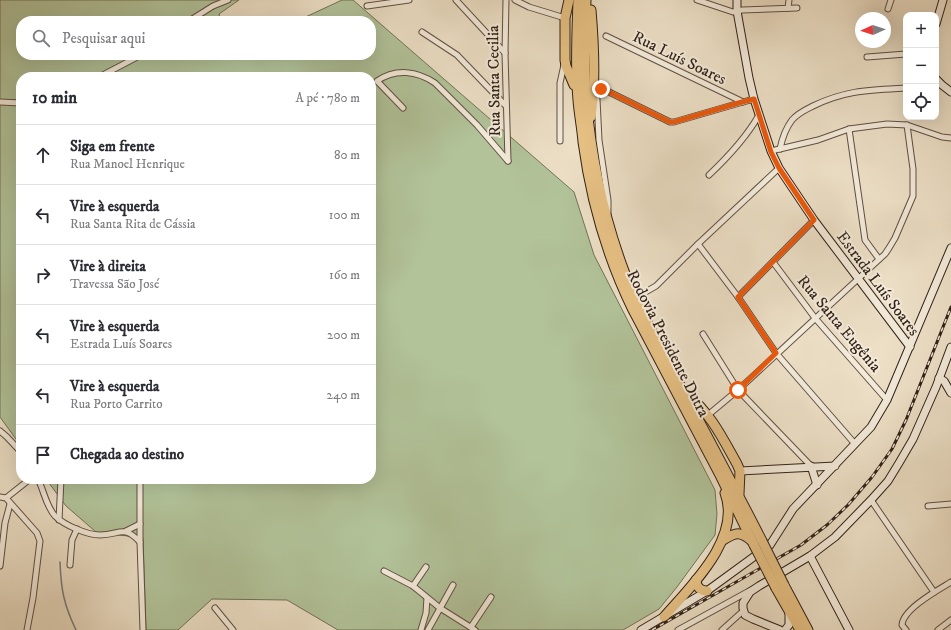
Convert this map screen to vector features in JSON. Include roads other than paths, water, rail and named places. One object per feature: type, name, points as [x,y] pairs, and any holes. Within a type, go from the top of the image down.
[{"type":"highway","points":[[569,0],[565,18],[565,60],[573,84],[585,172],[589,179]]},
{"type":"highway","name":"Rodovia Presidente Dutra","points":[[578,0],[576,50],[578,101],[589,179],[595,209],[621,286],[669,381],[727,490],[780,587],[808,630]]},
{"type":"highway","name":"Rodovia Presidente Dutra","points":[[586,0],[584,60],[586,96],[595,166],[607,217],[635,298],[739,496],[756,543]]},
{"type":"highway","points":[[590,0],[594,45],[594,87],[590,130]]},
{"type":"highway","points":[[664,617],[696,580],[723,540],[728,522],[726,495],[669,381]]},
{"type":"highway","points":[[684,391],[698,403],[708,415],[719,431],[740,471],[739,496]]},
{"type":"highway","points":[[723,540],[732,535],[740,534],[745,535],[756,543]]},
{"type":"highway","points":[[696,580],[699,589],[707,591]]},
{"type":"highway","name":"Rodovia Presidente Dutra","points":[[780,587],[788,609],[800,630]]},
{"type":"highway","points":[[798,613],[807,620],[813,630]]},
{"type":"main road","name":"Estrada Luís Soares","points":[[641,630],[707,591],[770,545],[790,513],[871,427],[887,400],[910,347],[814,220],[779,168],[771,152],[749,78],[737,11],[737,0]]},
{"type":"main road","points":[[939,14],[943,0]]},
{"type":"main road","points":[[939,83],[951,92]]},
{"type":"main road","points":[[910,347],[951,248]]},
{"type":"main road","points":[[780,630],[745,615],[743,606],[746,598],[759,586],[810,556],[835,537],[891,477],[907,450],[940,378],[951,347]]},
{"type":"main road","points":[[940,378],[944,381],[951,394]]},
{"type":"main road","points":[[811,466],[817,485]]},
{"type":"main road","points":[[740,471],[811,466],[835,466]]},
{"type":"main road","points":[[810,556],[849,630]]},
{"type":"main road","points":[[785,630],[789,625],[788,609]]},
{"type":"street","points":[[197,16],[212,6],[228,0]]},
{"type":"street","points":[[367,6],[409,0]]},
{"type":"street","points":[[456,0],[505,53]]},
{"type":"street","name":"Rua Santa Cecilia","points":[[403,108],[377,80],[387,74],[400,72],[419,75],[435,83],[477,125],[508,161],[505,53],[506,0]]},
{"type":"street","points":[[515,0],[529,7],[565,18]]},
{"type":"street","points":[[697,0],[733,12],[797,8]]},
{"type":"street","points":[[788,8],[789,0]]},
{"type":"street","points":[[888,9],[891,0]]},
{"type":"street","points":[[422,32],[457,54],[506,106]]},
{"type":"street","name":"Rua Luís Soares","points":[[606,36],[742,102]]},
{"type":"street","points":[[867,57],[903,54]]},
{"type":"street","points":[[109,72],[131,60]]},
{"type":"street","points":[[560,140],[560,83],[565,60]]},
{"type":"street","points":[[607,217],[608,200],[599,140],[594,87],[609,92],[670,122],[754,99]]},
{"type":"street","points":[[780,148],[788,128],[802,111],[827,99],[849,92],[903,88]]},
{"type":"street","points":[[0,102],[16,103]]},
{"type":"street","points":[[709,175],[730,154],[754,124],[759,115]]},
{"type":"street","points":[[771,152],[780,148],[818,140],[849,130],[887,124],[907,125],[942,137],[951,138]]},
{"type":"street","points":[[708,415],[738,390],[776,353],[885,254],[895,238],[913,196],[913,169],[907,125]]},
{"type":"street","points":[[849,130],[865,240],[879,259]]},
{"type":"street","points":[[635,298],[656,286],[698,244],[779,168]]},
{"type":"street","points":[[738,297],[814,220]]},
{"type":"street","points":[[698,244],[738,297],[776,353],[855,444]]},
{"type":"street","name":"Rua Santa Eugênia","points":[[773,262],[815,318],[887,400]]},
{"type":"street","points":[[703,334],[738,390],[811,466]]},
{"type":"street","points":[[0,431],[16,447]]},
{"type":"street","points":[[23,484],[3,498],[37,533],[40,541],[33,598],[27,630]]},
{"type":"street","points":[[40,484],[50,508],[59,520],[84,532],[99,535],[126,531],[140,524]]},
{"type":"street","points":[[59,520],[61,484]]},
{"type":"street","points":[[140,484],[140,542],[143,630]]},
{"type":"street","points":[[871,500],[934,592]]},
{"type":"street","points":[[0,566],[5,523],[10,504]]},
{"type":"street","points":[[928,506],[951,504]]},
{"type":"street","points":[[70,565],[72,540],[77,529]]},
{"type":"street","points":[[126,531],[132,534],[140,542]]},
{"type":"street","points":[[413,586],[426,567]]},
{"type":"street","points":[[384,571],[413,586],[440,608],[473,628],[491,597]]},
{"type":"street","points":[[906,630],[902,625],[904,617],[934,592],[951,582]]},
{"type":"street","points":[[428,630],[453,585]]},
{"type":"street","points":[[678,630],[759,586]]},
{"type":"street","points":[[421,630],[426,613],[427,598]]},
{"type":"street","points":[[215,608],[233,630]]},
{"type":"street","points":[[722,630],[743,611]]},
{"type":"street","points":[[938,630],[951,620]]},
{"type":"waterway","points":[[60,562],[64,597],[76,630]]},
{"type":"railway","points":[[652,630],[801,545],[827,525],[848,505],[872,477],[892,449],[906,420],[951,307]]}]
